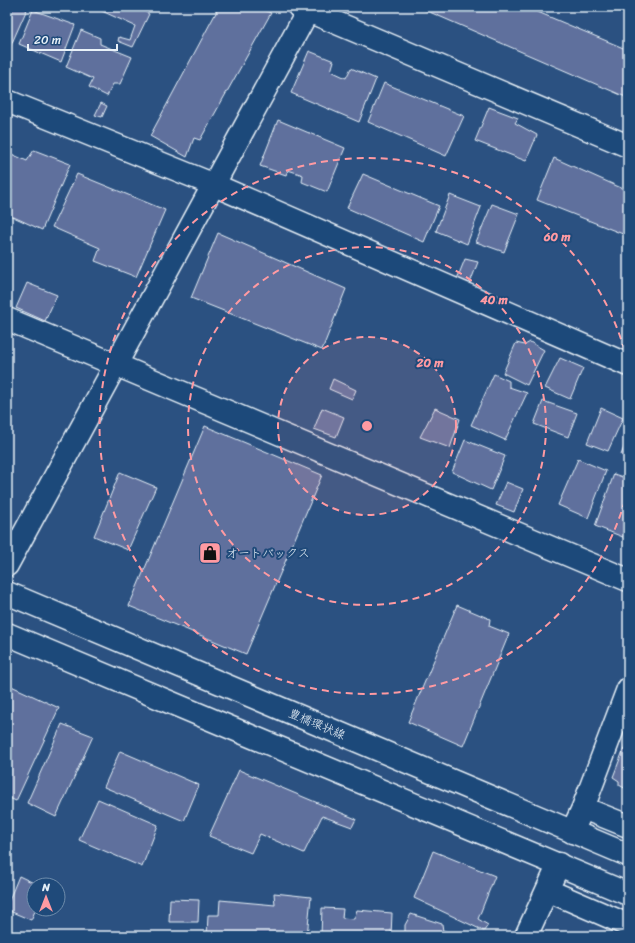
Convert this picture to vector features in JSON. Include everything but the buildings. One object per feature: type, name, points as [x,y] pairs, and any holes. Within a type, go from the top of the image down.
[{"type":"street","points":[[7,565],[116,364],[305,8],[628,146]]},
{"type":"street","points":[[7,100],[212,184],[628,365]]},
{"type":"street","points":[[7,319],[628,580]]},
{"type":"street","name":"豊橋環状線","points":[[7,593],[628,855]]},
{"type":"street","points":[[7,634],[628,894]]},
{"type":"street","points":[[572,832],[584,808],[628,689]]},
{"type":"street","points":[[584,808],[628,826]]},
{"type":"street","points":[[526,936],[558,864]]},
{"type":"street","points":[[547,890],[628,925]]},
{"type":"place","name":"オートバックス","points":[[210,553]]}]
